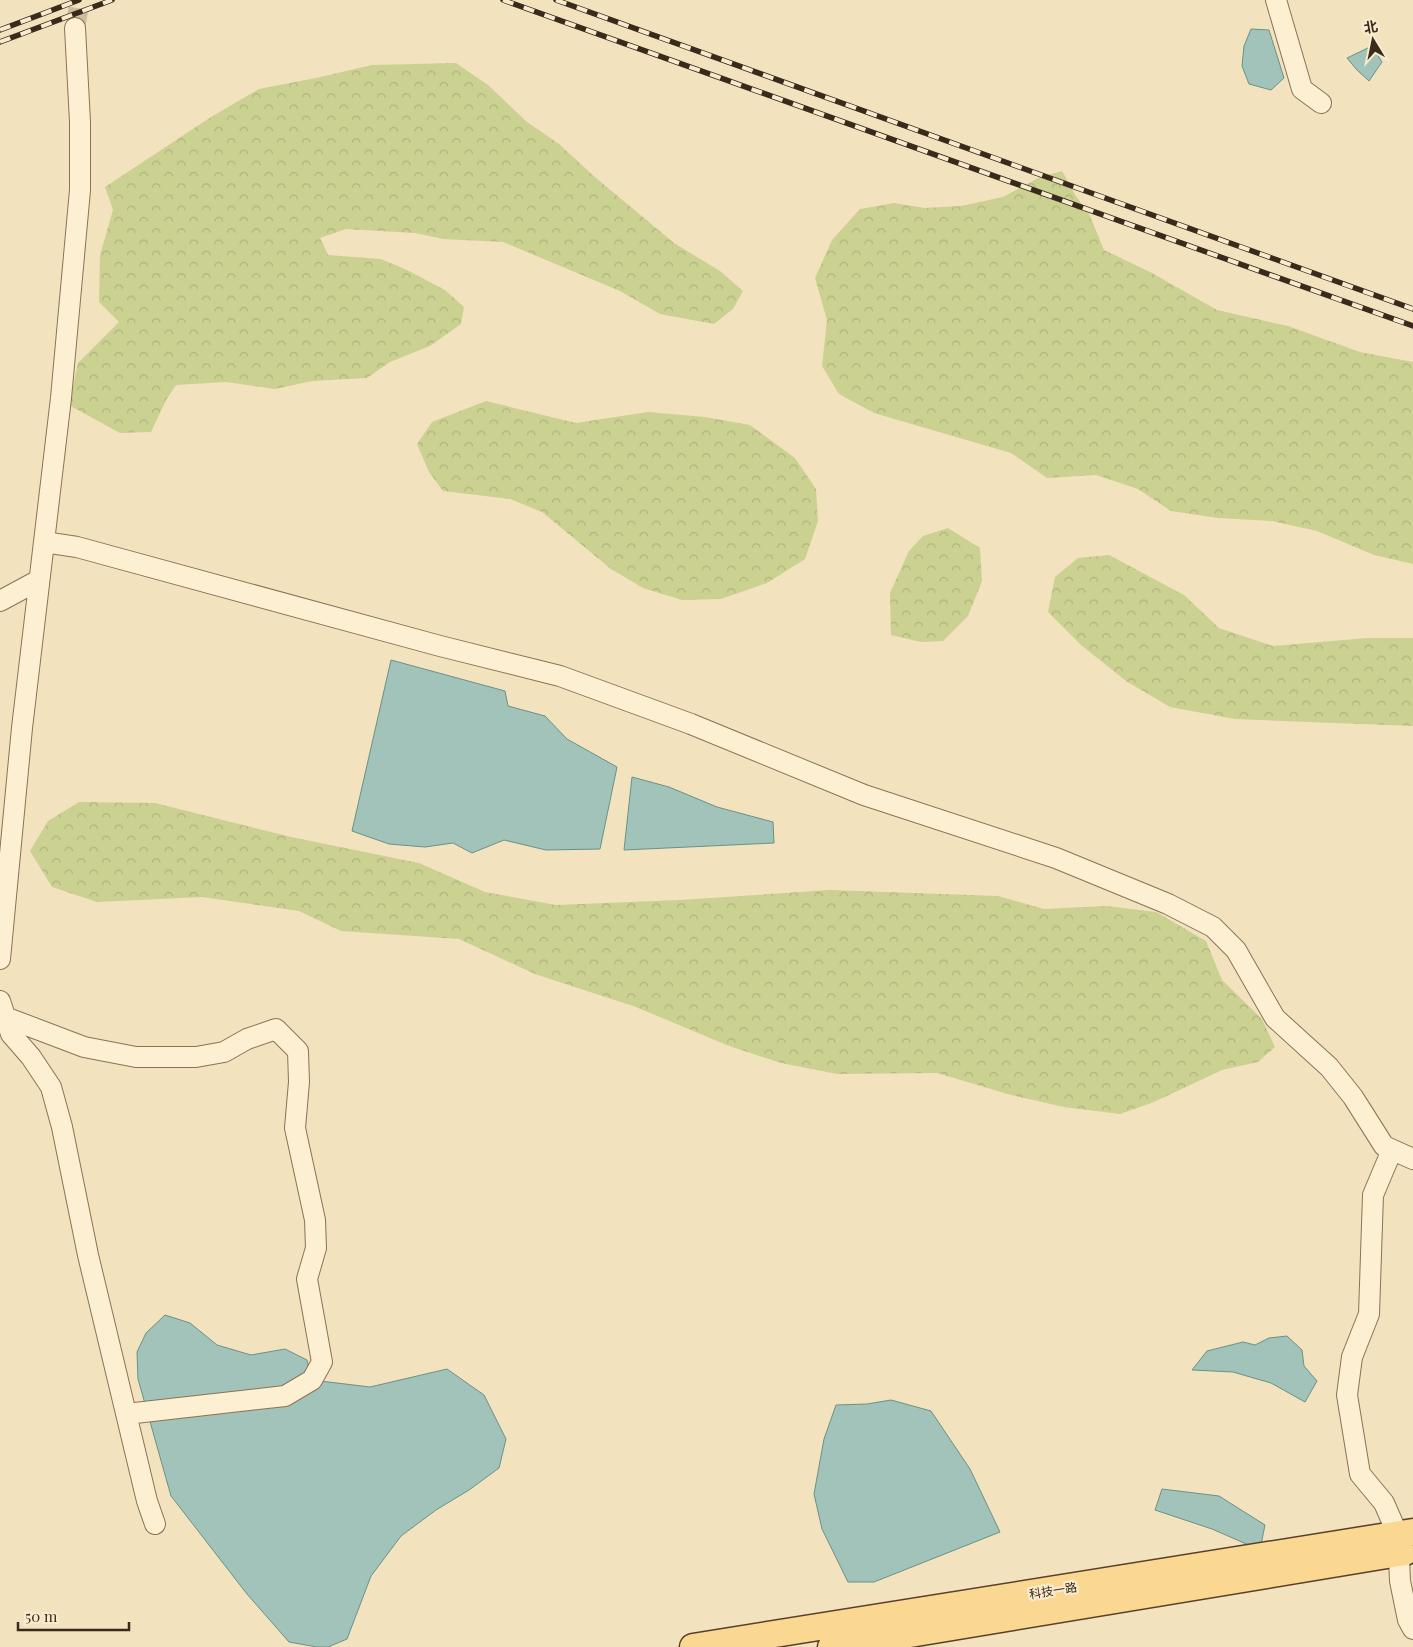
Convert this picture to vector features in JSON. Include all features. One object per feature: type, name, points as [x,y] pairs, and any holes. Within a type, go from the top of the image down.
[{"type":"main road","name":"科技一路","points":[[693,1647],[1405,1543]]},
{"type":"main road","name":"科技一路","points":[[831,1647],[1405,1543]]},
{"type":"street","points":[[1276,0],[1302,89],[1321,103]]},
{"type":"street","points":[[0,959],[22,728],[61,398],[80,190],[80,122],[75,28]]},
{"type":"street","points":[[44,542],[77,547],[440,646],[560,676],[691,724],[864,795],[1056,858],[1168,904],[1213,927],[1236,950],[1275,1018],[1329,1067],[1353,1097],[1384,1146],[1413,1159]]},
{"type":"street","points":[[0,601],[39,580]]},
{"type":"street","points":[[3,1009],[84,1047],[136,1057],[196,1057],[224,1052],[247,1039],[276,1029],[298,1051],[299,1082],[295,1128],[315,1220],[316,1248],[307,1279],[322,1362],[312,1380],[285,1396],[126,1414]]},
{"type":"street","points":[[3,1009],[11,1034],[32,1057],[51,1087],[62,1126],[88,1255],[147,1501],[155,1524]]},
{"type":"street","points":[[1392,1150],[1373,1195],[1369,1314],[1352,1356],[1348,1396],[1360,1474],[1384,1503],[1405,1543],[1400,1581],[1408,1620],[1413,1629]]},
{"type":"green space","points":[[456,63],[488,85],[527,122],[559,144],[596,178],[674,243],[720,271],[743,291],[733,309],[714,324],[660,314],[620,291],[503,242],[443,239],[415,233],[346,229],[320,238],[328,255],[381,259],[407,270],[445,290],[464,307],[461,324],[430,346],[390,362],[367,378],[312,381],[275,389],[226,382],[176,385],[166,400],[151,432],[120,433],[69,405],[78,363],[119,322],[99,302],[100,255],[113,210],[105,187],[211,117],[259,89],[372,65]]},
{"type":"green space","points":[[1062,171],[1090,216],[1104,250],[1152,273],[1217,310],[1288,326],[1360,352],[1413,362],[1413,564],[1374,555],[1317,531],[1272,521],[1218,518],[1171,511],[1138,489],[1096,475],[1047,478],[1011,453],[874,413],[839,394],[822,366],[827,320],[815,278],[832,240],[860,209],[894,203],[925,208],[961,206],[1003,197],[1040,177]]},
{"type":"green space","points":[[486,401],[576,423],[648,412],[705,417],[750,425],[795,458],[816,489],[818,521],[805,559],[767,583],[721,599],[682,600],[643,588],[611,569],[542,512],[510,499],[443,491],[429,472],[417,444],[432,422]]},
{"type":"green space","points":[[948,528],[980,548],[982,581],[968,616],[943,641],[921,642],[891,635],[890,593],[909,551],[923,536]]},
{"type":"green space","points":[[1109,555],[1184,595],[1219,628],[1273,646],[1367,638],[1413,638],[1413,726],[1235,719],[1170,707],[1126,681],[1081,645],[1048,612],[1055,577],[1078,558]]},
{"type":"green space","points":[[79,802],[155,803],[291,837],[419,863],[485,892],[556,905],[680,900],[830,890],[998,896],[1044,909],[1106,906],[1156,912],[1206,941],[1222,980],[1262,1019],[1275,1047],[1258,1062],[1222,1070],[1154,1102],[1120,1114],[1064,1107],[1011,1095],[937,1073],[837,1074],[781,1063],[729,1046],[636,1007],[535,974],[459,939],[341,931],[299,911],[202,897],[97,902],[52,887],[30,851],[48,821]]},
{"type":"water","points":[[1251,29],[1269,30],[1284,78],[1271,90],[1249,84],[1242,66],[1244,46]]},
{"type":"water","points":[[1372,46],[1382,62],[1369,81],[1347,58]]},
{"type":"water","points":[[391,660],[505,691],[508,706],[545,716],[567,739],[617,767],[600,849],[546,850],[504,840],[472,853],[453,843],[425,847],[389,844],[352,831]]},
{"type":"water","points":[[632,777],[669,787],[717,807],[773,822],[774,843],[624,850]]},
{"type":"water","points":[[165,1315],[190,1323],[217,1345],[251,1355],[285,1349],[307,1360],[312,1380],[370,1387],[447,1369],[484,1395],[506,1439],[499,1468],[401,1536],[371,1576],[347,1639],[328,1647],[289,1642],[247,1594],[171,1496],[138,1379],[137,1352],[146,1333]]},
{"type":"water","points":[[1287,1336],[1302,1350],[1304,1366],[1317,1381],[1305,1402],[1271,1383],[1233,1372],[1192,1370],[1207,1351],[1243,1342],[1255,1345],[1269,1338]]},
{"type":"water","points":[[891,1400],[931,1411],[970,1469],[1000,1532],[874,1582],[848,1582],[822,1529],[814,1494],[824,1439],[836,1405],[867,1404]]},
{"type":"water","points":[[1162,1489],[1219,1496],[1265,1525],[1260,1550],[1212,1529],[1155,1510]]},
{"type":"tunnel","points":[[75,28],[80,0]]},
{"type":"railway","points":[[0,30],[79,0]]},
{"type":"railway","points":[[0,42],[112,0]]},
{"type":"railway","points":[[503,0],[1413,326]]},
{"type":"railway","points":[[556,0],[1413,309]]}]
